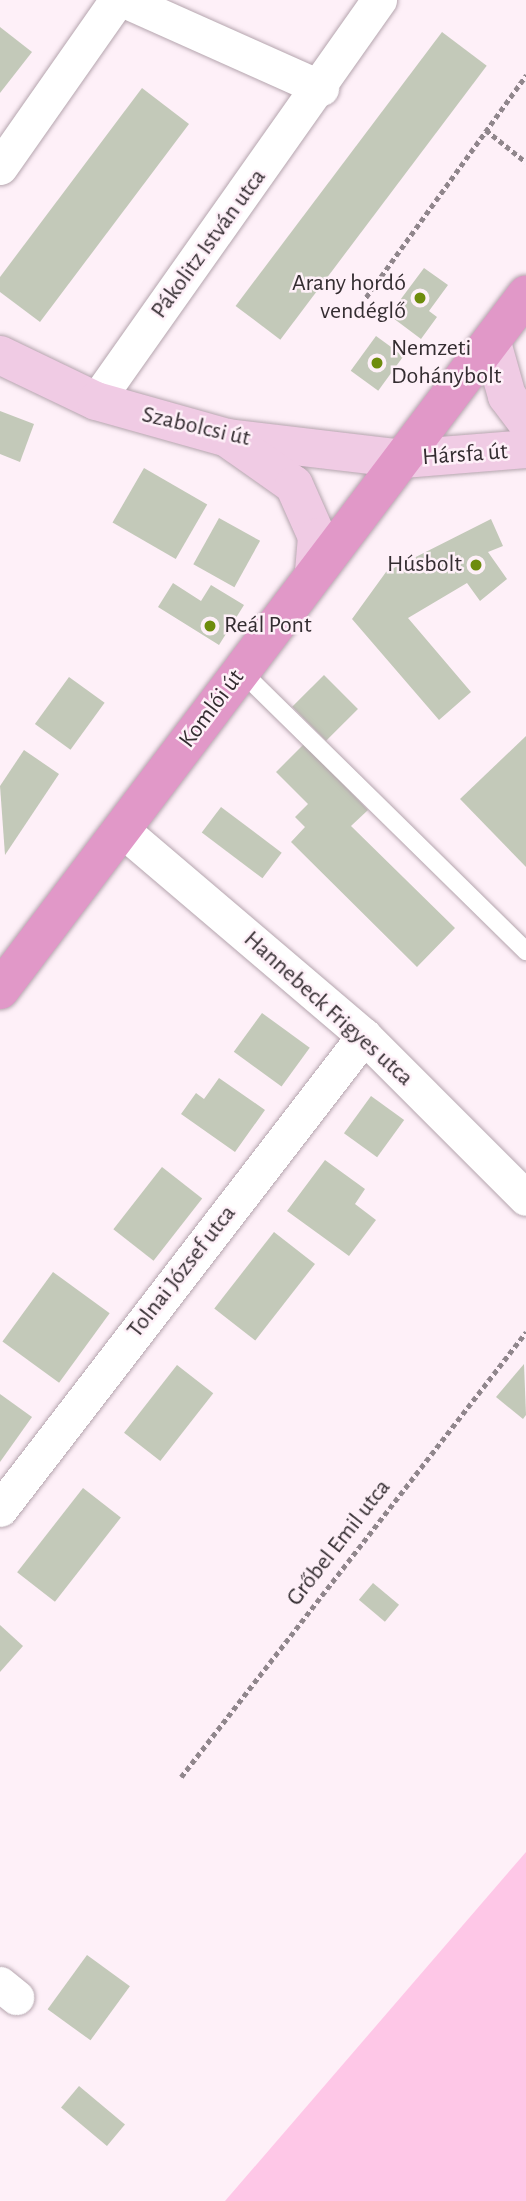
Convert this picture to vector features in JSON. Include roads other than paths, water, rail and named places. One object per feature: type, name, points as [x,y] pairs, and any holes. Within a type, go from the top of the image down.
[{"type":"main road","name":"Komlói út","points":[[0,990],[314,575],[493,346],[526,295]]},
{"type":"street","points":[[0,167],[117,0]]},
{"type":"street","points":[[124,0],[321,88]]},
{"type":"street","name":"Pákolitz István utca","points":[[96,401],[321,88],[379,0]]},
{"type":"street","points":[[493,346],[507,396],[526,421]]},
{"type":"street","name":"Szabolcsi út","points":[[0,355],[96,401],[228,438],[403,459]]},
{"type":"street","points":[[228,438],[294,485],[317,537],[314,575]]},
{"type":"street","name":"Hársfa út","points":[[403,459],[526,449]]},
{"type":"street","name":"Hannebeck Frigyes utca","points":[[121,829],[363,1036],[526,1198]]},
{"type":"street","name":"Tolnai József utca","points":[[0,1509],[363,1036]]},
{"type":"lane","points":[[241,671],[526,951]]},
{"type":"place","name":"Arany hordó vendéglő","points":[[420,298]]},
{"type":"place","name":"Nemzeti Dohánybolt","points":[[377,363]]},
{"type":"place","name":"Húsbolt","points":[[476,565]]},
{"type":"place","name":"Reál Pont","points":[[210,626]]}]
